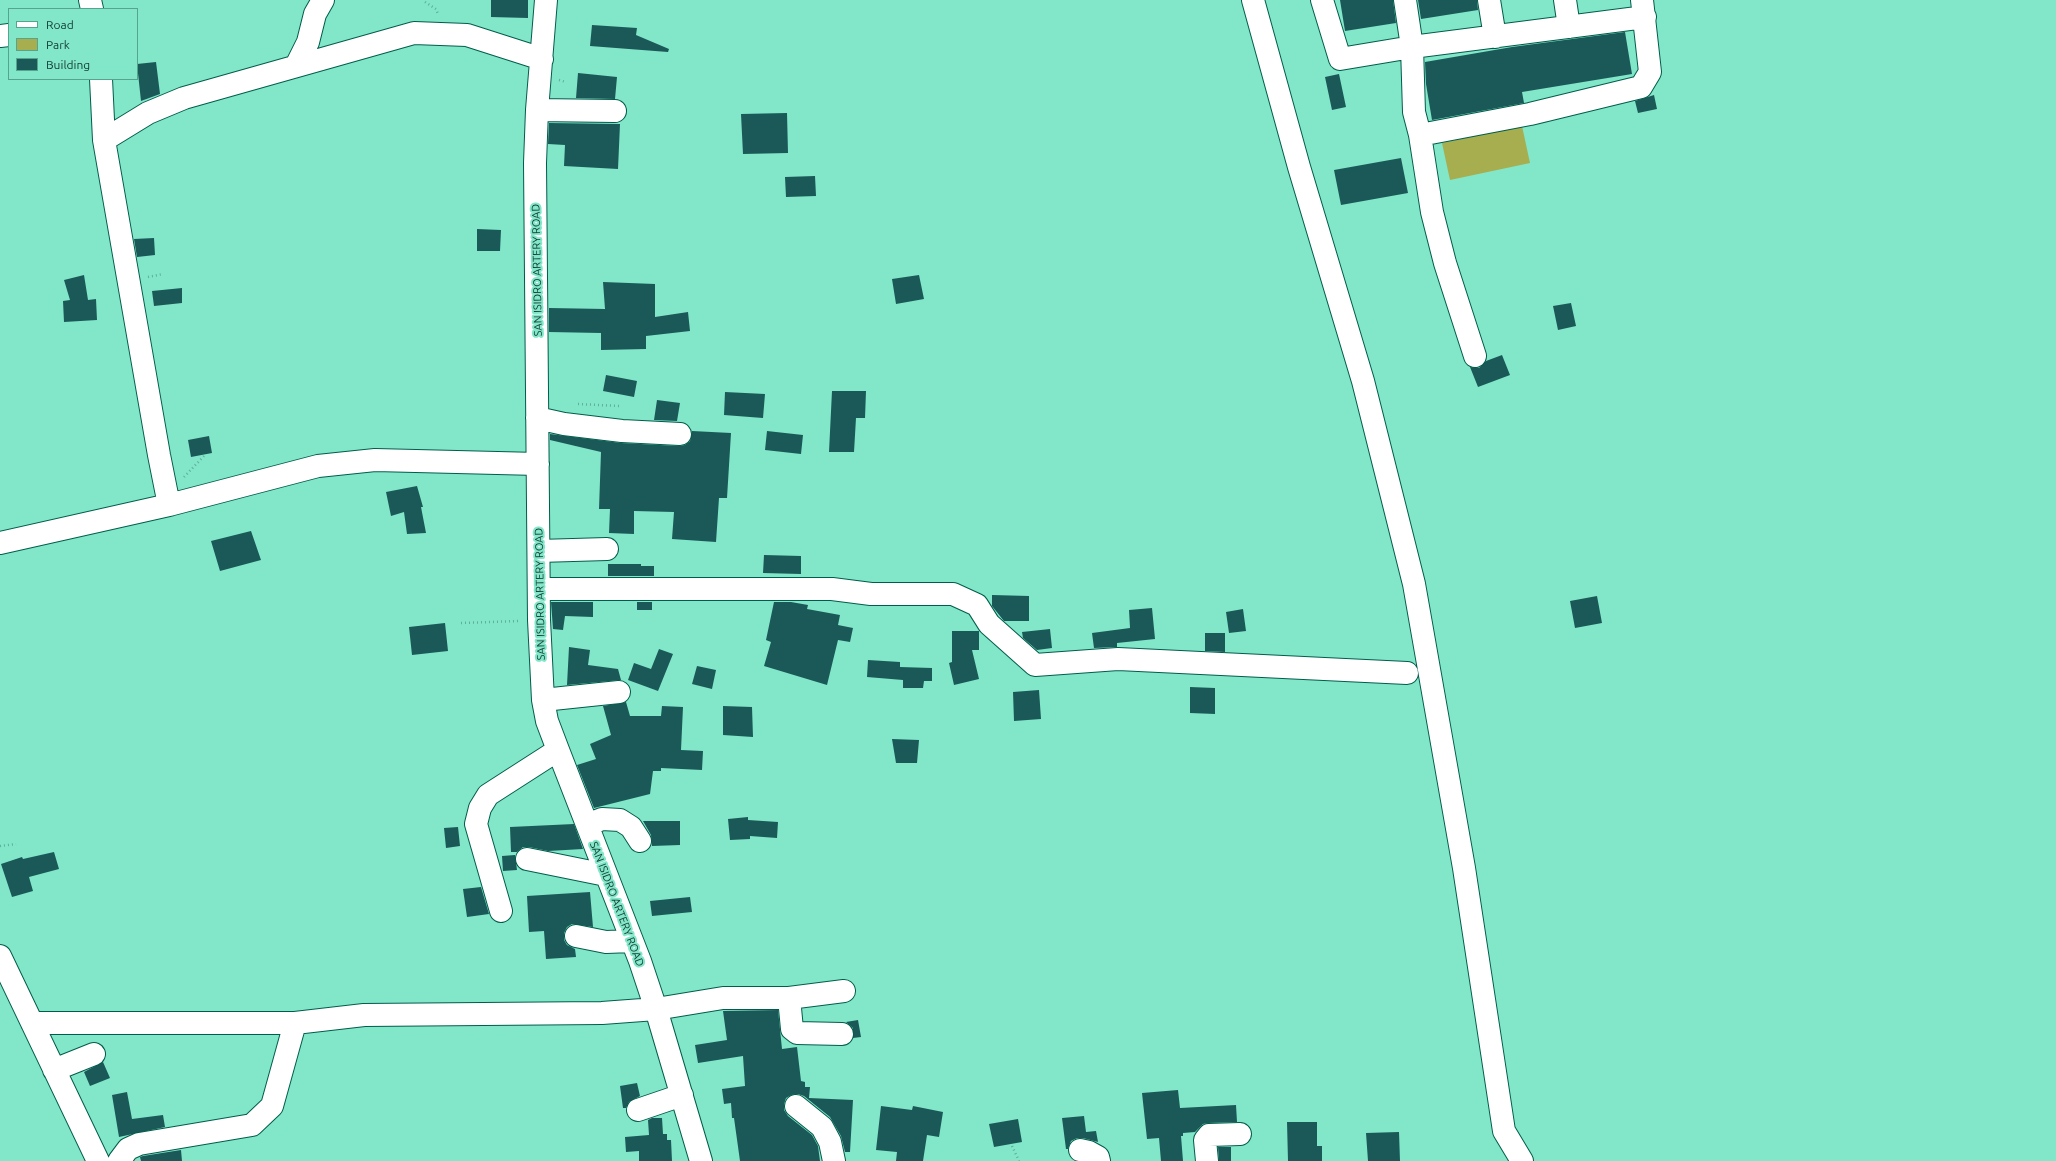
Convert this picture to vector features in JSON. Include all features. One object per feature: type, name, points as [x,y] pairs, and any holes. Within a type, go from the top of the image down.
[{"type":"street","points":[[297,64],[308,42],[315,14],[323,0]]},
{"type":"street","name":"SAN ISIDRO ARTERY ROAD","points":[[546,0],[537,110],[535,163],[538,342],[537,418],[539,620],[543,700],[547,721],[632,941],[656,1009],[701,1161]]},
{"type":"street","points":[[1253,0],[1299,167],[1363,381],[1414,584],[1464,868],[1504,1131],[1522,1161]]},
{"type":"street","points":[[1322,0],[1340,59],[1412,47],[1569,27],[1644,8],[1650,72],[1641,87],[1530,114],[1420,135]]},
{"type":"street","points":[[1404,0],[1412,47],[1414,112],[1420,135],[1432,212],[1445,263],[1475,356]]},
{"type":"street","points":[[1489,0],[1495,37]]},
{"type":"street","points":[[1565,0],[1569,27]]},
{"type":"street","points":[[104,140],[148,113],[184,98],[297,64],[414,33],[467,35],[542,58]]},
{"type":"street","points":[[101,80],[104,140],[168,500]]},
{"type":"street","points":[[537,110],[615,111]]},
{"type":"street","points":[[537,418],[564,424],[622,431],[680,434]]},
{"type":"street","points":[[0,543],[168,500],[318,466],[375,460],[538,464]]},
{"type":"street","points":[[539,551],[607,549]]},
{"type":"street","points":[[539,589],[832,589],[871,594],[953,594],[977,606],[989,624],[1036,664],[1118,659],[1407,673]]},
{"type":"street","points":[[543,700],[619,692]]},
{"type":"street","points":[[501,911],[476,824],[480,808],[488,795],[558,750]]},
{"type":"street","points":[[586,825],[602,820],[620,820],[631,827],[640,841]]},
{"type":"street","points":[[527,859],[606,875]]},
{"type":"street","points":[[576,936],[606,942],[632,941]]},
{"type":"street","points":[[0,956],[98,1161]]},
{"type":"street","points":[[32,1023],[294,1024],[364,1015],[602,1013],[656,1009],[724,998],[789,998],[844,991]]},
{"type":"street","points":[[789,998],[792,1029],[797,1033],[842,1034]]},
{"type":"street","points":[[119,1161],[128,1149],[139,1144],[252,1125],[272,1106],[294,1024]]},
{"type":"street","points":[[54,1070],[94,1054]]},
{"type":"street","points":[[638,1110],[682,1096]]},
{"type":"street","points":[[796,1106],[822,1127],[830,1142],[834,1161]]},
{"type":"street","points":[[1206,1161],[1206,1140],[1209,1135],[1240,1134]]},
{"type":"street","points":[[1080,1150],[1089,1152],[1098,1157],[1099,1161]]},
{"type":"path","points":[[168,500],[204,456]]},
{"type":"path","points":[[461,623],[539,620]]},
{"type":"path","points":[[0,846],[16,844]]},
{"type":"path","points":[[1012,1146],[1019,1161]]},
{"type":"green space","points":[[1522,126],[1530,163],[1450,180],[1442,143]]},
{"type":"building","points":[[491,0],[528,0],[528,18],[491,17]]},
{"type":"building","points":[[1340,0],[1393,0],[1396,23],[1345,31]]},
{"type":"building","points":[[1418,0],[1477,0],[1478,10],[1421,19]]},
{"type":"building","points":[[592,25],[637,28],[636,35],[669,49],[668,52],[590,46]]},
{"type":"building","points":[[1625,32],[1632,74],[1522,92],[1524,103],[1432,120],[1426,84],[1425,62],[1512,47]]},
{"type":"building","points":[[156,62],[160,94],[141,101],[138,64]]},
{"type":"building","points":[[578,73],[617,77],[615,99],[576,98]]},
{"type":"building","points":[[1339,74],[1346,107],[1332,110],[1325,77]]},
{"type":"building","points":[[1654,95],[1657,109],[1638,113],[1635,101]]},
{"type":"building","points":[[787,113],[788,153],[743,154],[741,114]]},
{"type":"building","points":[[549,123],[620,124],[618,169],[564,166],[565,145],[548,144]]},
{"type":"building","points":[[1401,158],[1408,193],[1341,205],[1334,170]]},
{"type":"building","points":[[815,176],[816,196],[786,197],[785,177]]},
{"type":"building","points":[[477,229],[501,230],[500,251],[477,251]]},
{"type":"building","points":[[154,238],[155,255],[137,257],[134,239]]},
{"type":"building","points":[[84,275],[88,300],[96,299],[97,320],[64,322],[63,301],[70,300],[64,280]]},
{"type":"building","points":[[919,275],[924,299],[896,304],[892,279]]},
{"type":"building","points":[[603,282],[655,284],[655,317],[688,312],[690,331],[646,336],[646,349],[601,350],[601,333],[549,332],[549,308],[605,309]]},
{"type":"building","points":[[182,288],[182,303],[154,306],[152,291]]},
{"type":"building","points":[[1571,303],[1576,326],[1558,330],[1553,306]]},
{"type":"building","points":[[1502,355],[1510,375],[1478,387],[1470,367],[1479,368],[1486,361]]},
{"type":"building","points":[[606,375],[637,381],[634,397],[603,391]]},
{"type":"building","points":[[832,391],[866,391],[865,418],[856,418],[854,452],[829,452]]},
{"type":"building","points":[[725,392],[765,394],[763,418],[724,415]]},
{"type":"building","points":[[657,400],[680,403],[677,421],[654,420]]},
{"type":"building","points":[[692,431],[731,433],[727,498],[719,498],[716,542],[672,539],[674,512],[634,511],[634,534],[609,533],[610,509],[599,509],[601,452],[550,440],[550,434],[621,443],[679,446],[685,445],[690,441]]},
{"type":"building","points":[[767,431],[803,435],[801,454],[765,450]]},
{"type":"building","points":[[209,436],[212,453],[191,457],[188,440]]},
{"type":"building","points":[[417,486],[423,507],[421,507],[426,533],[407,534],[404,512],[391,516],[386,492]]},
{"type":"building","points":[[251,531],[261,560],[220,571],[211,541]]},
{"type":"building","points":[[764,555],[801,556],[801,574],[763,573]]},
{"type":"building","points":[[608,564],[641,564],[641,566],[654,566],[654,576],[608,576]]},
{"type":"building","points":[[992,595],[1029,596],[1029,621],[1004,621],[992,606]]},
{"type":"building","points":[[1597,596],[1602,623],[1575,628],[1570,601]]},
{"type":"building","points":[[551,602],[593,602],[593,617],[565,616],[563,630],[553,629]]},
{"type":"building","points":[[637,602],[652,602],[652,610],[637,610]]},
{"type":"building","points":[[774,602],[791,602],[808,605],[807,609],[840,615],[838,625],[853,628],[850,642],[838,640],[827,685],[764,666],[771,642],[766,640]]},
{"type":"building","points":[[1152,608],[1155,639],[1117,643],[1117,647],[1094,648],[1092,633],[1130,628],[1129,610]]},
{"type":"building","points":[[1243,609],[1246,631],[1229,633],[1226,612]]},
{"type":"building","points":[[445,623],[448,651],[412,655],[409,627]]},
{"type":"building","points":[[1050,629],[1052,648],[1037,650],[1023,638],[1022,632]]},
{"type":"building","points":[[952,631],[979,631],[979,650],[972,650],[979,679],[954,685],[949,663],[952,662]]},
{"type":"building","points":[[1205,633],[1225,633],[1225,652],[1205,651]]},
{"type":"building","points":[[569,647],[590,650],[588,665],[618,669],[621,680],[567,685]]},
{"type":"building","points":[[659,649],[673,654],[658,691],[628,680],[634,663],[651,669]]},
{"type":"building","points":[[868,660],[900,662],[900,667],[932,668],[932,681],[924,681],[923,688],[903,688],[903,680],[867,677]]},
{"type":"building","points":[[697,666],[716,670],[712,689],[692,684]]},
{"type":"building","points":[[1190,687],[1215,688],[1215,714],[1190,713]]},
{"type":"building","points":[[1039,690],[1041,719],[1014,721],[1013,692]]},
{"type":"building","points":[[626,702],[630,716],[661,716],[662,706],[683,707],[681,750],[703,751],[702,770],[661,768],[661,771],[653,771],[650,794],[594,808],[577,765],[596,759],[590,744],[611,735],[603,706]]},
{"type":"building","points":[[723,706],[752,707],[753,737],[723,735]]},
{"type":"building","points":[[892,739],[919,740],[917,763],[896,763]]},
{"type":"building","points":[[748,817],[748,820],[778,822],[777,838],[750,836],[750,839],[730,840],[728,819]]},
{"type":"building","points":[[643,821],[680,821],[680,845],[652,846],[651,835]]},
{"type":"building","points":[[574,824],[583,849],[548,851],[523,847],[517,852],[511,852],[510,827]]},
{"type":"building","points":[[458,827],[460,846],[446,848],[444,828]]},
{"type":"building","points":[[54,852],[59,869],[29,877],[33,891],[12,897],[1,864],[22,857],[23,859]]},
{"type":"building","points":[[515,855],[517,870],[503,871],[502,856]]},
{"type":"building","points":[[481,887],[489,914],[467,917],[463,889]]},
{"type":"building","points":[[590,892],[593,927],[572,924],[567,927],[564,933],[564,940],[567,945],[575,949],[576,957],[546,959],[544,931],[529,932],[527,896]]},
{"type":"building","points":[[690,897],[692,912],[652,916],[650,901]]},
{"type":"building","points":[[778,1010],[782,1049],[797,1047],[801,1081],[805,1082],[805,1087],[810,1087],[809,1098],[853,1100],[850,1152],[845,1152],[841,1136],[830,1117],[804,1096],[798,1094],[791,1095],[786,1098],[784,1110],[788,1116],[812,1135],[818,1146],[820,1161],[740,1161],[734,1118],[732,1118],[731,1103],[724,1104],[722,1089],[745,1086],[743,1056],[698,1063],[695,1045],[727,1040],[723,1011]]},
{"type":"building","points":[[858,1020],[861,1037],[853,1038],[853,1028],[846,1022]]},
{"type":"building","points":[[103,1062],[110,1078],[90,1086],[84,1072]]},
{"type":"building","points":[[637,1083],[640,1096],[629,1102],[626,1108],[623,1108],[620,1086]]},
{"type":"building","points":[[1178,1090],[1180,1108],[1236,1105],[1237,1122],[1203,1124],[1195,1132],[1183,1133],[1183,1136],[1181,1136],[1183,1161],[1161,1161],[1159,1138],[1147,1139],[1142,1093]]},
{"type":"building","points":[[127,1092],[132,1119],[163,1115],[165,1127],[119,1137],[112,1095]]},
{"type":"building","points":[[881,1106],[912,1110],[913,1106],[943,1112],[939,1137],[927,1135],[923,1161],[896,1161],[897,1152],[876,1150]]},
{"type":"building","points":[[1084,1116],[1086,1132],[1096,1131],[1098,1142],[1077,1138],[1071,1141],[1068,1149],[1066,1149],[1062,1118]]},
{"type":"building","points":[[652,1118],[662,1118],[663,1134],[667,1134],[667,1140],[671,1140],[672,1161],[639,1161],[639,1151],[626,1152],[625,1137],[649,1135],[648,1120]]},
{"type":"building","points":[[1018,1119],[1022,1142],[994,1147],[989,1124]]},
{"type":"building","points":[[1287,1122],[1317,1122],[1317,1146],[1322,1146],[1322,1161],[1288,1161]]},
{"type":"building","points":[[1399,1132],[1400,1161],[1368,1161],[1366,1133]]},
{"type":"building","points":[[1218,1147],[1231,1147],[1231,1161],[1219,1161]]},
{"type":"building","points":[[181,1150],[182,1161],[141,1161],[140,1157],[143,1156]]}]
